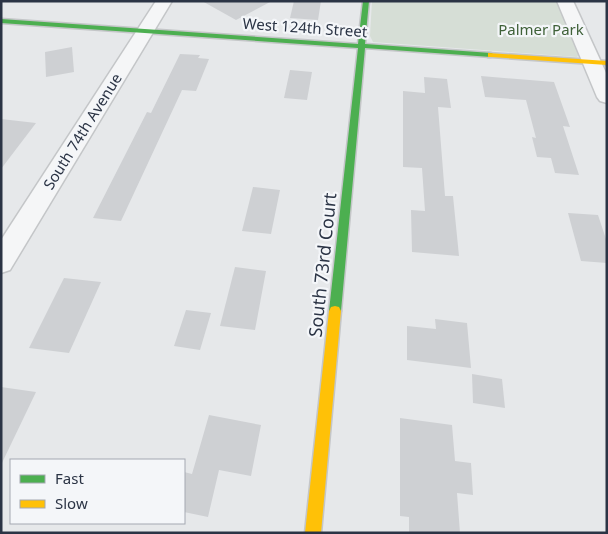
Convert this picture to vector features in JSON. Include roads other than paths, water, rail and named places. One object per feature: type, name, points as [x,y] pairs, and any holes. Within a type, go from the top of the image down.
[{"type":"street","name":"South 74th Avenue","points":[[1,262],[164,1]]},
{"type":"street","name":"South 73rd Court","points":[[313,533],[366,1]]},
{"type":"street","points":[[565,1],[599,62],[607,97]]},
{"type":"street","name":"West 124th Street","points":[[1,20],[599,62]]},
{"type":"park label","name":"Palmer Park","points":[[541,29]]}]
